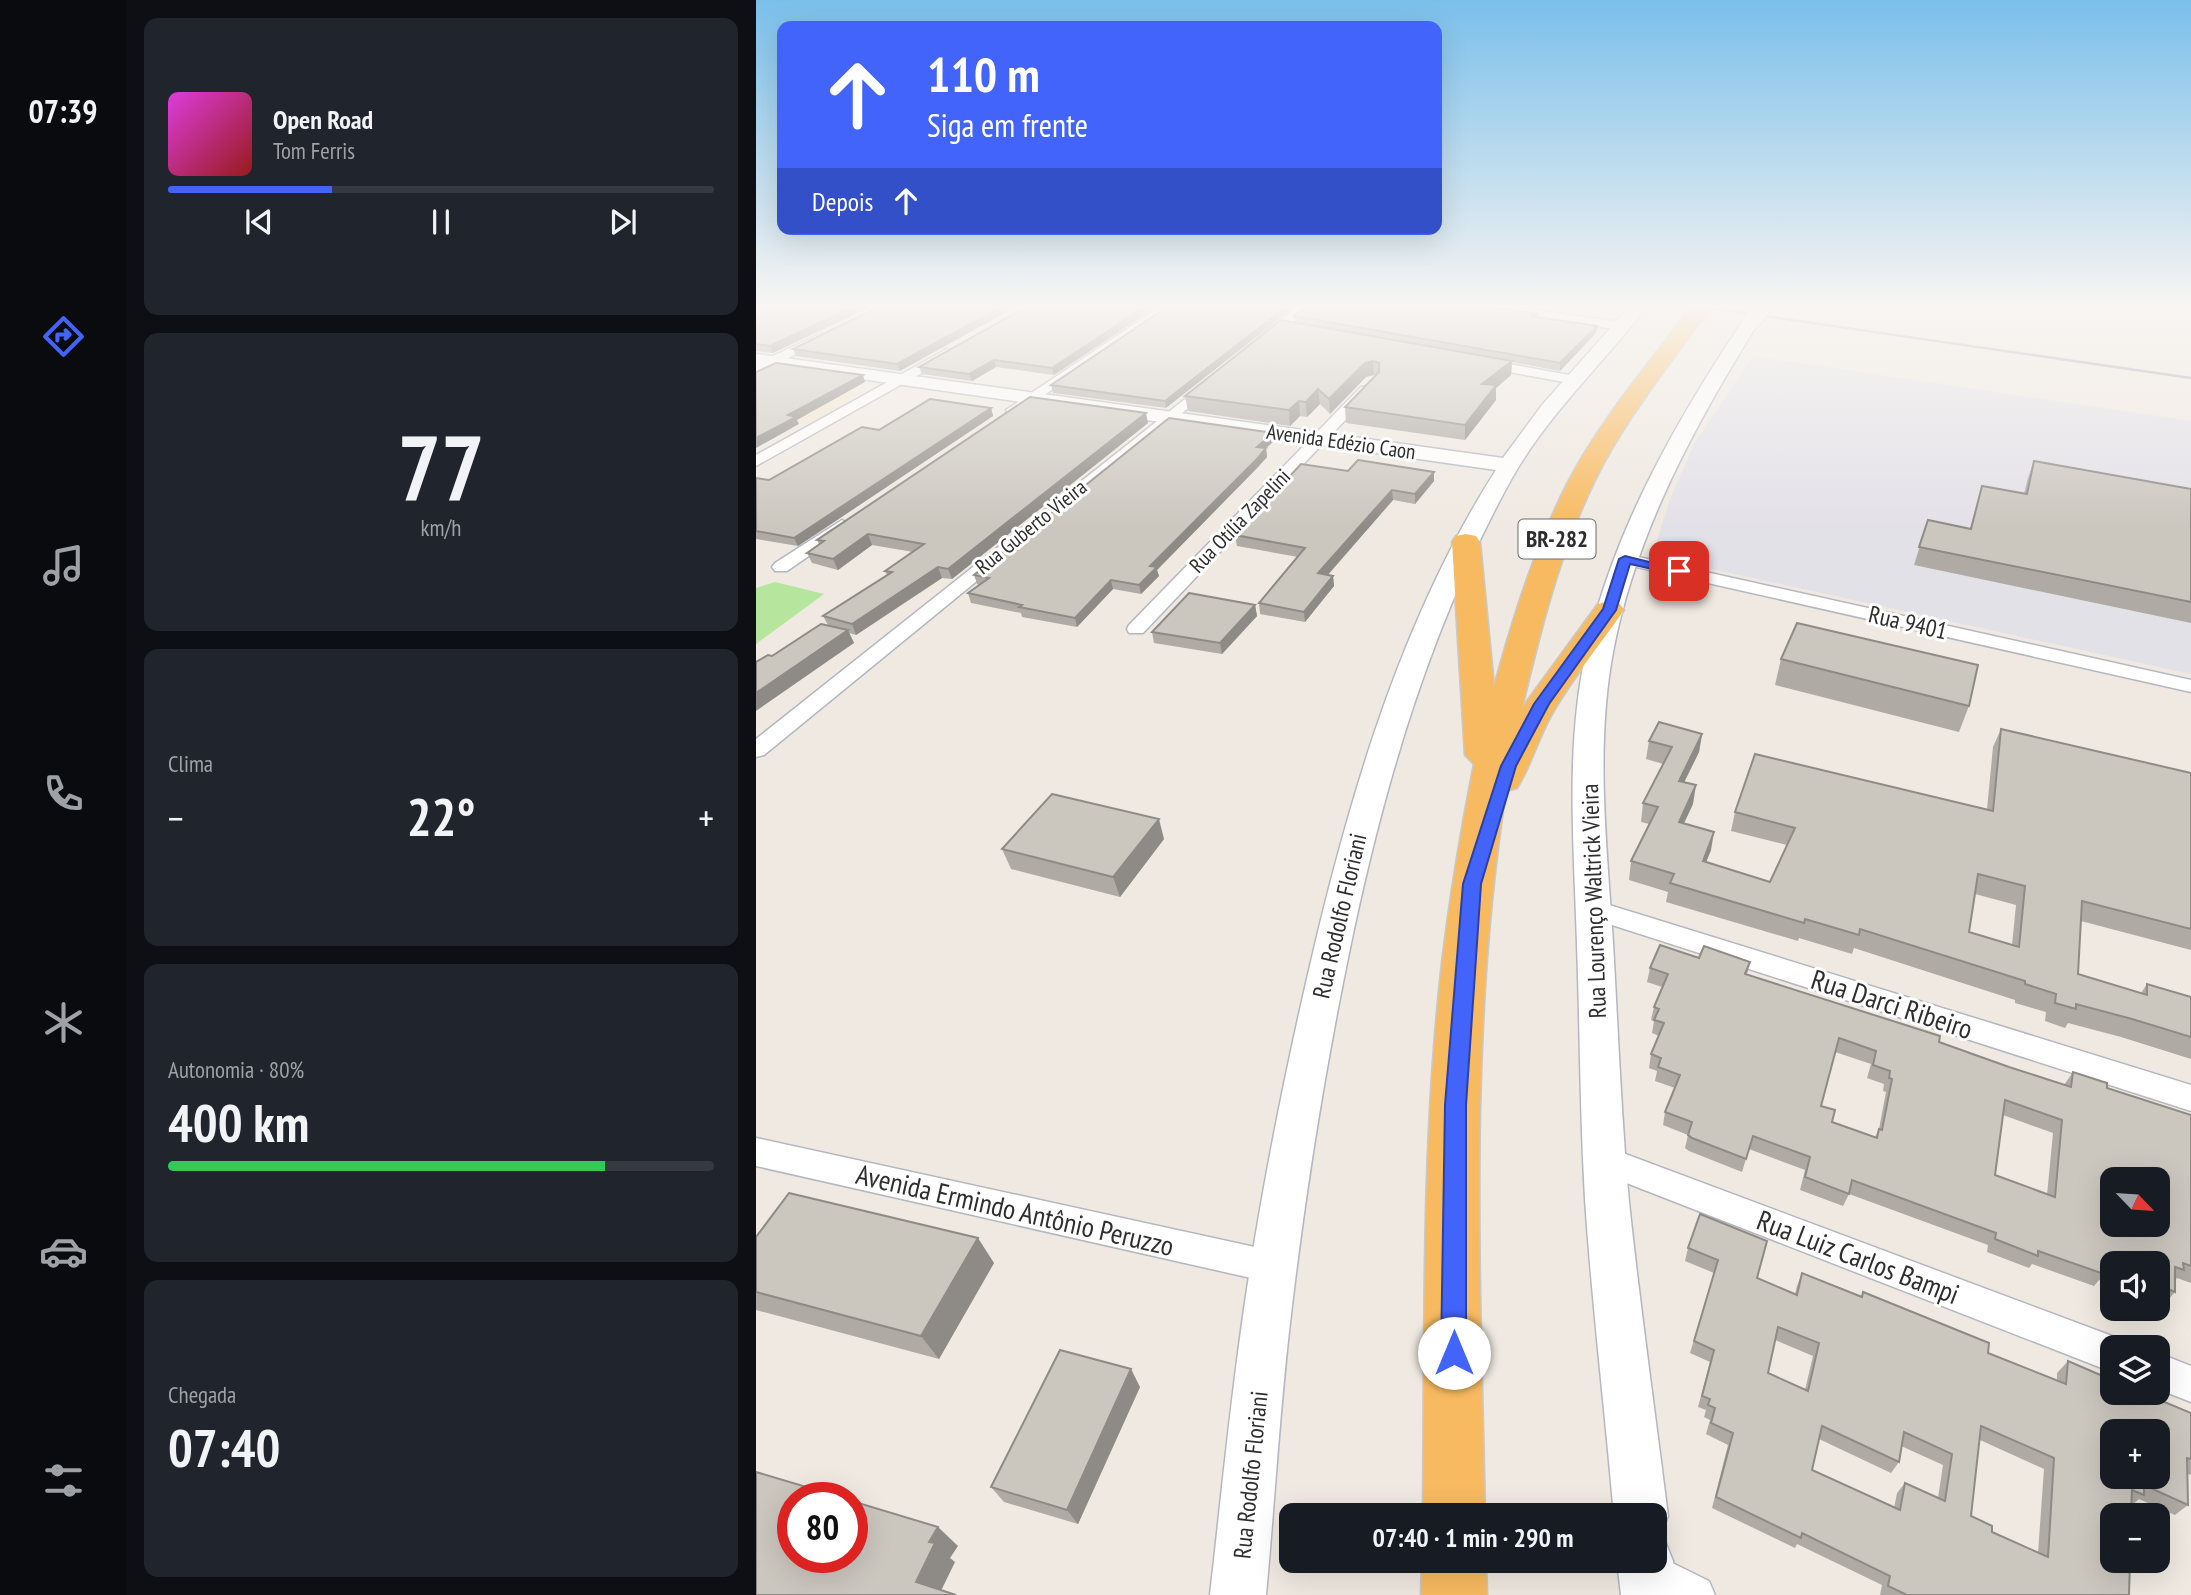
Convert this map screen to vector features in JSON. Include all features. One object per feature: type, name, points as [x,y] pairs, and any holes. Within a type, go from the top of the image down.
[{"type":"highway","name":"BR-282","points":[[1454,1503],[1455,1105],[1472,884],[1486,791],[1509,685],[1550,557],[1570,506],[1611,431],[1649,379]]},
{"type":"highway","points":[[1466,542],[1486,791]]},
{"type":"highway","points":[[1472,884],[1508,766],[1542,704],[1609,610]]},
{"type":"highway","points":[[1454,1573],[1454,1595]]},
{"type":"main road","name":"Avenida Edézio Caon","points":[[865,379],[1506,470]]},
{"type":"main road","name":"Rua Lourenço Waltrick Vieira","points":[[1640,1503],[1604,1160],[1588,790],[1590,736],[1594,684],[1609,610],[1625,559],[1672,454],[1713,379]]},
{"type":"main road","name":"Rua Rodolfo Floriani","points":[[1238,1595],[1273,1268],[1306,1069],[1360,829],[1390,732],[1466,542],[1506,470],[1575,380]]},
{"type":"street","points":[[756,461],[899,379]]},
{"type":"street","points":[[997,421],[1059,379]]},
{"type":"street","name":"Rua Guberto Vieira","points":[[756,750],[1214,379]]},
{"type":"street","name":"Rua Otília Zapelini","points":[[1136,629],[1373,383]]},
{"type":"street","points":[[780,567],[860,513]]},
{"type":"street","name":"Rua 9401","points":[[1625,559],[2191,686]]},
{"type":"street","name":"Rua Darci Ribeiro","points":[[1593,909],[2191,1098]]},
{"type":"street","name":"Avenida Ermindo Antônio Peruzzo","points":[[756,1152],[1273,1268]]},
{"type":"street","name":"Rua Luiz Carlos Bampi","points":[[1604,1160],[2100,1349]]},
{"type":"street","points":[[2170,1376],[2191,1384]]},
{"type":"street","points":[[1647,1576],[1695,1595]]},
{"type":"shaded area","points":[[756,379],[863,393],[808,424],[756,416]]},
{"type":"shaded area","points":[[1737,379],[1911,379],[2191,421],[2191,674],[1652,556],[1669,502],[1694,444]]},
{"type":"green space","points":[[775,582],[824,594],[756,644],[756,588]]},
{"type":"building","points":[[756,379],[855,379],[788,415],[796,417],[756,438]]},
{"type":"building","points":[[1059,379],[1193,379],[1165,401],[1051,385]]},
{"type":"building","points":[[1206,379],[1349,379],[1329,399],[1318,389],[1306,402],[1299,401],[1289,410],[1185,396]]},
{"type":"building","points":[[1372,379],[1488,379],[1482,384],[1496,385],[1465,425],[1345,407]]},
{"type":"building","points":[[1030,397],[1146,413],[948,569],[938,567],[852,624],[823,616],[892,572],[885,571],[924,544],[868,534],[833,559],[807,553],[824,541],[817,540]]},
{"type":"building","points":[[930,399],[991,408],[794,538],[756,531],[756,478],[769,480],[862,427],[879,430]]},
{"type":"building","points":[[1169,418],[1273,433],[1257,447],[1266,448],[1257,459],[1150,566],[1157,567],[1139,585],[1111,580],[1075,618],[968,593],[989,578],[974,575]]},
{"type":"building","points":[[1358,460],[1434,472],[1415,494],[1392,490],[1318,573],[1333,576],[1304,612],[1259,603],[1305,548],[1235,535],[1301,464],[1348,471]]},
{"type":"building","points":[[2034,461],[2191,489],[2191,602],[1919,547],[1928,520],[1971,529],[1982,486],[2027,494]]},
{"type":"building","points":[[1189,593],[1255,605],[1220,643],[1152,632]]},
{"type":"building","points":[[1797,623],[1978,665],[1969,706],[1781,659]]},
{"type":"building","points":[[821,624],[848,630],[756,693],[756,662],[768,655],[772,656]]},
{"type":"building","points":[[1659,722],[1702,734],[1679,781],[1696,785],[1679,822],[1714,832],[1703,861],[1770,882],[1795,828],[1735,812],[1755,754],[1993,811],[2001,729],[2191,773],[2191,929],[2082,901],[2078,974],[2147,995],[2147,984],[2191,997],[2191,1037],[2076,1004],[2076,1009],[2055,1003],[2056,994],[2025,984],[2025,981],[1860,929],[1859,935],[1805,919],[1804,923],[1670,883],[1674,874],[1631,861],[1658,807],[1643,803],[1672,747],[1649,741]],"holes":[[[1978,874],[2025,886],[2019,947],[1969,932]]]},
{"type":"building","points":[[1052,794],[1159,819],[1113,877],[1002,849]]},
{"type":"building","points":[[1660,945],[1699,958],[1704,946],[1750,962],[1745,974],[1940,1036],[1939,1042],[2009,1067],[2071,1087],[2073,1072],[2107,1083],[2107,1088],[2191,1115],[2191,1266],[2183,1263],[2184,1270],[2175,1267],[2175,1292],[2170,1290],[2170,1251],[2100,1251],[2100,1273],[2038,1251],[2038,1256],[1995,1239],[1996,1233],[1852,1180],[1849,1194],[1805,1177],[1810,1157],[1753,1136],[1746,1159],[1692,1138],[1688,1135],[1692,1122],[1665,1112],[1680,1075],[1658,1067],[1661,1058],[1651,1054],[1664,1023],[1654,1020],[1659,1009],[1654,1007],[1668,974],[1650,968]],"holes":[[[1839,1038],[1876,1051],[1873,1065],[1890,1071],[1889,1078],[1892,1079],[1882,1130],[1879,1129],[1877,1138],[1832,1122],[1835,1110],[1821,1106]],[[2005,1100],[2062,1120],[2055,1197],[1995,1175]]]},
{"type":"building","points":[[789,1193],[978,1238],[921,1336],[756,1292],[756,1237]]},
{"type":"building","points":[[1700,1214],[1767,1241],[1757,1278],[1797,1295],[1802,1273],[1862,1297],[1863,1292],[1989,1343],[1988,1353],[2066,1384],[2068,1361],[2100,1375],[2100,1405],[2170,1404],[2191,1413],[2191,1459],[2187,1458],[2188,1505],[2153,1489],[2170,1489],[2170,1419],[2100,1419],[2100,1489],[2144,1489],[2144,1495],[2132,1490],[2132,1503],[2100,1503],[2100,1573],[2130,1573],[2129,1595],[1907,1595],[1888,1586],[1890,1576],[1802,1533],[1801,1538],[1716,1497],[1733,1433],[1711,1423],[1715,1408],[1708,1405],[1710,1399],[1702,1396],[1714,1350],[1694,1341],[1718,1260],[1688,1248]],"holes":[[[1778,1327],[1819,1343],[1808,1391],[1768,1373]],[[1822,1426],[1899,1462],[1904,1432],[1952,1454],[1945,1501],[1905,1483],[1900,1510],[1812,1470]],[[1981,1426],[2054,1458],[2048,1557],[1992,1532],[1992,1526],[1971,1516]]]},
{"type":"building","points":[[1060,1350],[1131,1369],[1067,1510],[991,1487]]},
{"type":"building","points":[[756,1472],[789,1482],[777,1482],[777,1573],[868,1573],[868,1506],[938,1527],[929,1542],[935,1543],[916,1582],[956,1595],[756,1595]]},
{"type":"route","points":[[1454,1353],[1455,1105],[1472,884],[1508,766],[1542,704],[1609,610],[1625,559],[1679,571]]}]
